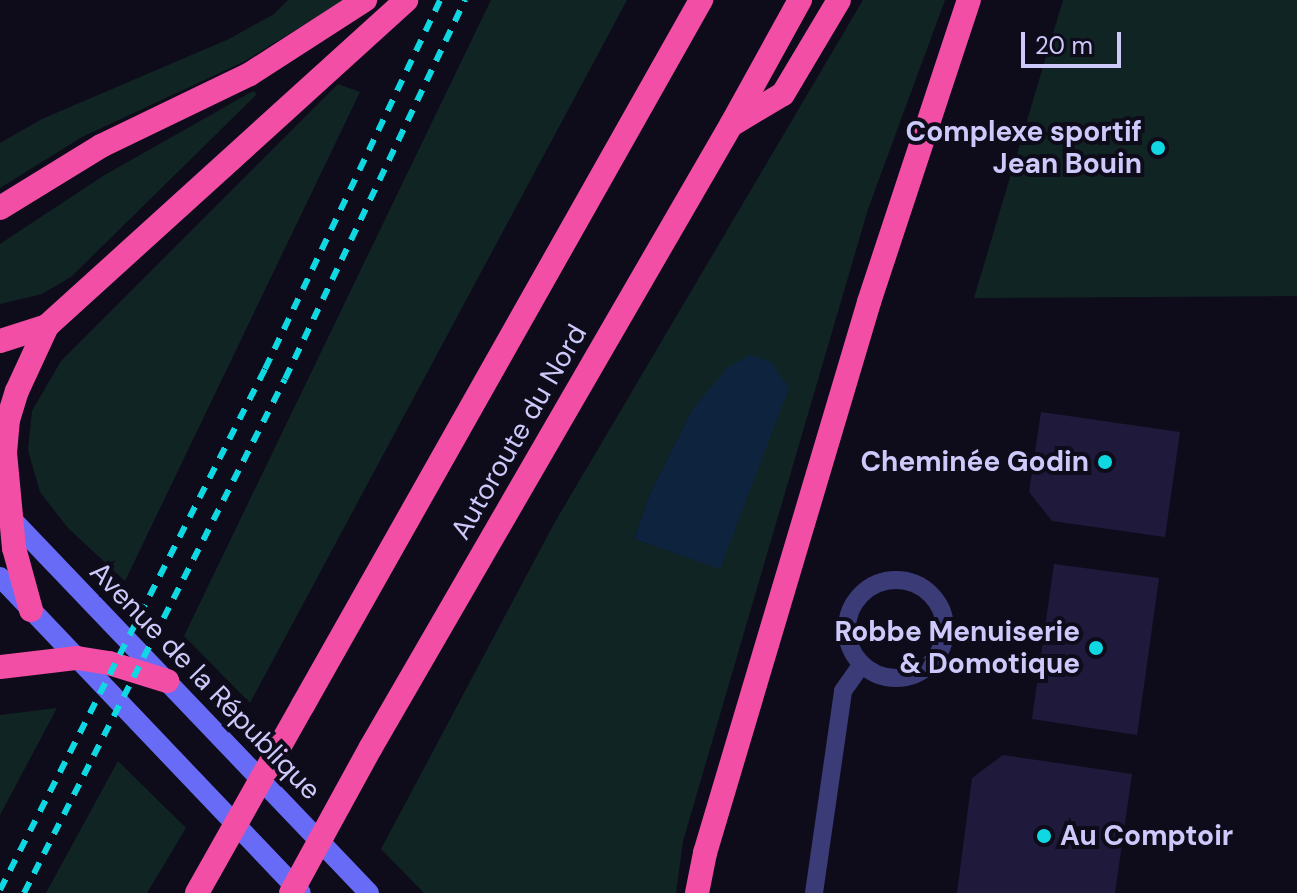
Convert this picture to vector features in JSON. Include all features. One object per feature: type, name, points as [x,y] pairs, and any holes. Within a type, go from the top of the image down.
[{"type":"highway","points":[[0,208],[101,146],[250,74],[365,0]]},
{"type":"highway","points":[[31,610],[4,512],[4,476],[8,420],[17,391],[47,326],[406,0]]},
{"type":"highway","name":"Autoroute du Nord","points":[[197,893],[701,0]]},
{"type":"highway","name":"Autoroute du Nord","points":[[291,893],[371,747],[731,125],[800,0]]},
{"type":"highway","points":[[731,125],[783,94],[839,0]]},
{"type":"highway","points":[[697,893],[705,853],[869,302],[969,0]]},
{"type":"highway","points":[[0,341],[47,326]]},
{"type":"highway","points":[[0,667],[77,658],[109,663],[167,681]]},
{"type":"main road","name":"Avenue de la République","points":[[4,512],[369,893]]},
{"type":"main road","points":[[0,577],[301,893]]},
{"type":"lane","points":[[888,581],[904,581],[930,594],[939,605],[945,631],[934,660],[921,671],[890,678],[862,664],[848,637],[852,607],[861,594],[888,581]]},
{"type":"lane","points":[[814,893],[843,691],[862,664]]},
{"type":"green space","points":[[288,0],[345,0],[243,62],[82,137],[0,188],[0,143],[42,119],[229,39],[274,14]]},
{"type":"green space","points":[[491,0],[627,0],[250,703],[184,636]]},
{"type":"green space","points":[[863,0],[945,0],[868,209],[683,841],[676,893],[424,893],[381,849],[555,522]],"holes":[[[692,410],[720,568],[634,539],[649,496]]]},
{"type":"green space","name":"Complexe sportif Jean Bouin","points":[[1063,0],[1297,0],[1297,296],[974,298]]},
{"type":"green space","points":[[338,84],[360,92],[125,581],[68,528],[40,492],[28,450],[32,411],[61,361]]},
{"type":"green space","points":[[253,91],[257,94],[71,277],[42,294],[0,304],[0,244],[103,176]]},
{"type":"green space","points":[[57,708],[0,815],[0,715]]},
{"type":"green space","points":[[118,761],[186,828],[147,893],[46,893]]},
{"type":"water","points":[[751,355],[771,362],[789,388],[720,569],[634,539],[649,496],[692,410],[728,367]]},
{"type":"building","name":"Cheminée Godin","points":[[1041,412],[1180,432],[1165,537],[1052,521],[1029,492]]},
{"type":"building","name":"Robbe Menuiserie & Domotique","points":[[1054,564],[1159,578],[1137,735],[1032,719]]},
{"type":"building","name":"Au Comptoir","points":[[1003,755],[1132,774],[1115,893],[957,893],[972,778]]},
{"type":"railway","points":[[0,890],[265,369],[440,0]]},
{"type":"railway","points":[[24,893],[285,379],[465,0]]},
{"type":"place","name":"Complexe sportif Jean Bouin","points":[[1158,148]]},
{"type":"place","name":"Cheminée Godin","points":[[1105,462]]},
{"type":"place","name":"Robbe Menuiserie & Domotique","points":[[1096,648]]},
{"type":"place","name":"Au Comptoir","points":[[1044,836]]}]
